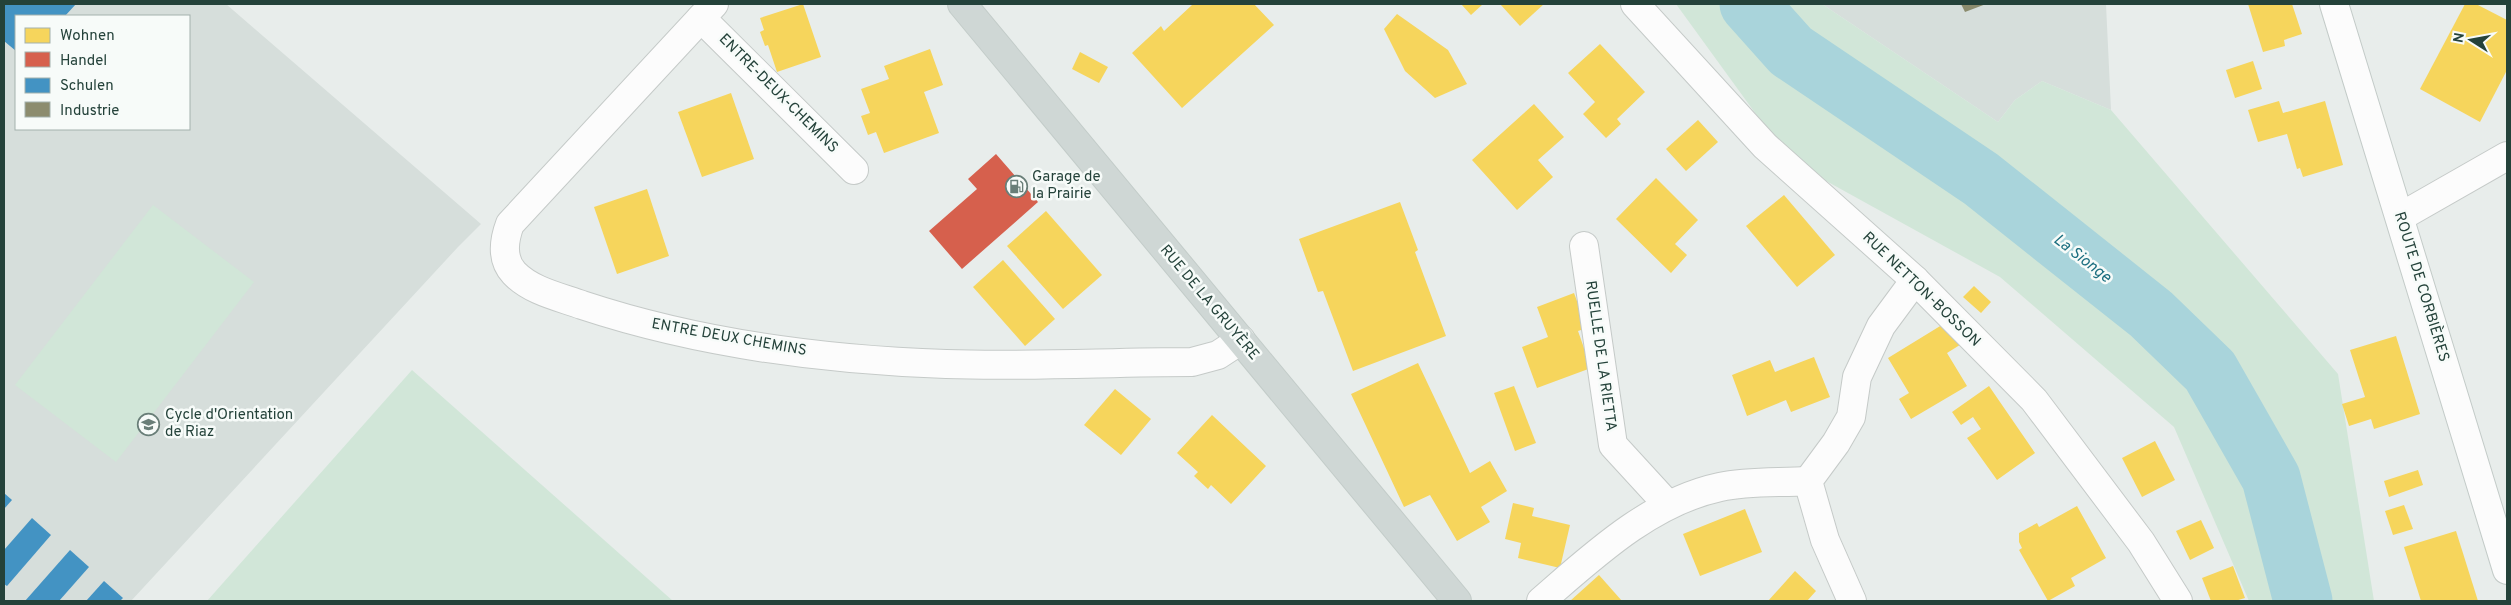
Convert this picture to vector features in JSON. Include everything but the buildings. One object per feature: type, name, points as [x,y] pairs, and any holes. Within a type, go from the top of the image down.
[{"type":"main road","name":"RUE DE LA GRUYÈRE","points":[[962,4],[1457,601]]},
{"type":"street","name":"RUE NETTON-BOSSON","points":[[1635,4],[1765,146],[1915,280],[2034,400],[2141,542],[2178,601]]},
{"type":"street","name":"ROUTE DE CORBIÈRES","points":[[2334,4],[2507,570]]},
{"type":"street","name":"ENTRE DEUX CHEMINS","points":[[708,11],[510,224],[506,235],[506,258],[515,274],[527,283],[555,296],[617,316],[679,332],[840,356],[946,364],[1192,362],[1218,355],[1241,340]]},
{"type":"street","name":"ENTRE-DEUX-CHEMINS","points":[[708,11],[854,170]]},
{"type":"street","points":[[2400,217],[2507,156]]},
{"type":"street","name":"RUELLE DE LA RIETTA","points":[[1584,246],[1613,445],[1668,505]]},
{"type":"street","points":[[1541,601],[1603,547],[1668,505],[1720,487],[1808,481],[1836,443],[1851,417],[1857,377],[1881,326],[1915,280]]},
{"type":"street","points":[[1808,481],[1824,540],[1852,601]]},
{"type":"shaded area","name":"Cycle d'Orientation de Riaz","points":[[4,4],[226,4],[481,224],[131,601],[4,601]]},
{"type":"shaded area","points":[[1822,4],[2106,4],[2111,110],[2042,81],[2015,100],[1998,122]]},
{"type":"green space","points":[[1676,4],[1822,4],[1998,122],[2015,100],[2042,81],[2111,110],[2338,374],[2374,601],[2249,601],[2174,427],[2000,277],[1790,161]]},
{"type":"green space","points":[[153,205],[254,282],[116,462],[15,385]]},
{"type":"green space","points":[[412,370],[673,601],[207,601]]},
{"type":"waterway","name":"La Sionge","points":[[1749,4],[1791,51],[1981,179],[2151,314],[2210,371],[2271,478],[2303,601]]},
{"type":"place","name":"Garage de la Prairie","points":[[1016,186]]},
{"type":"place","name":"Cycle d'Orientation de Riaz","points":[[149,424]]}]
